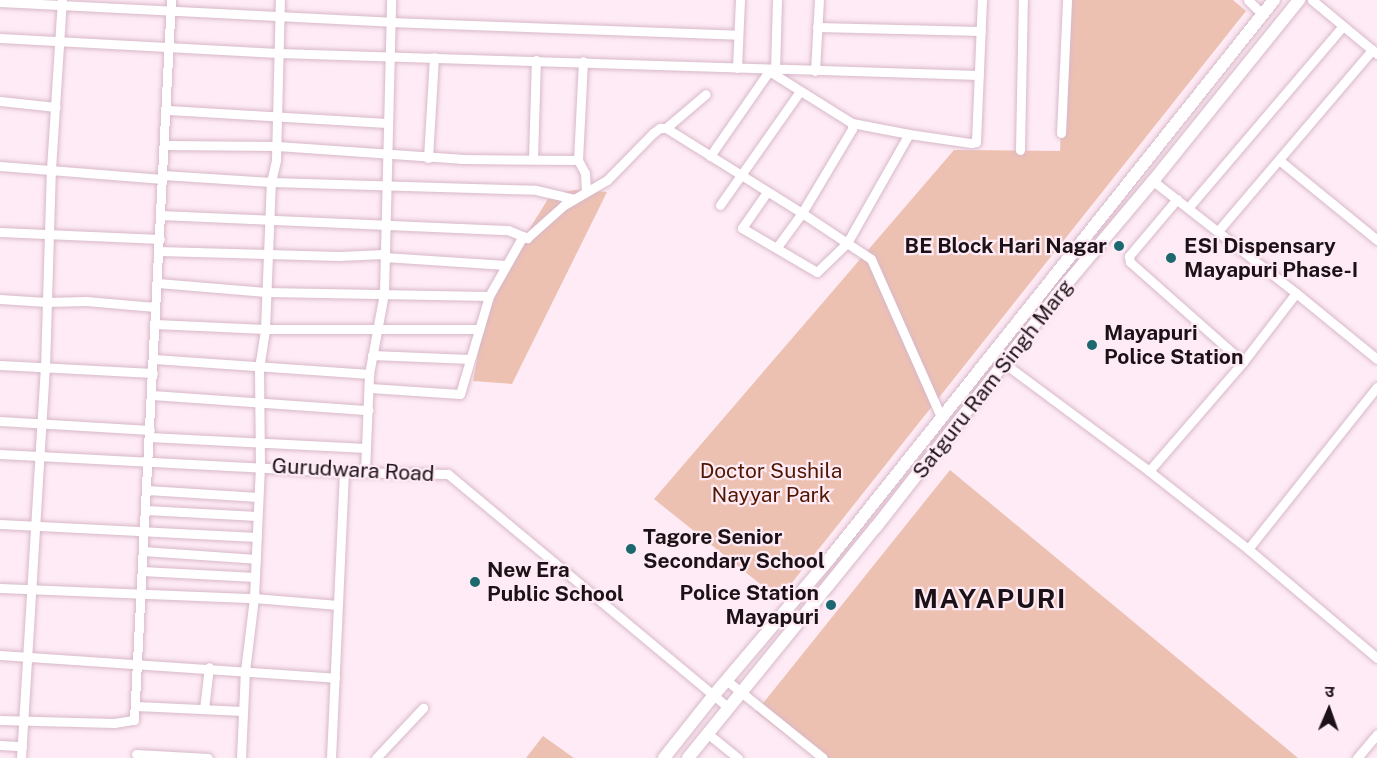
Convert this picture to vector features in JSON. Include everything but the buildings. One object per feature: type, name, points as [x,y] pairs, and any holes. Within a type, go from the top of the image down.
[{"type":"main road","name":"Satguru Ram Singh Marg","points":[[664,758],[714,694],[830,558],[1274,0]]},
{"type":"main road","name":"Satguru Ram Singh Marg","points":[[688,758],[876,527],[1057,295],[1153,181],[1299,0]]},
{"type":"street","points":[[0,720],[129,722],[134,720],[162,177],[168,110],[171,0]]},
{"type":"street","points":[[241,758],[245,671],[254,598],[260,466],[259,368],[265,329],[271,182],[277,146],[280,0]]},
{"type":"street","points":[[365,471],[369,374],[384,293],[391,0]]},
{"type":"street","points":[[738,68],[740,0]]},
{"type":"street","points":[[710,156],[772,71],[777,0]]},
{"type":"street","points":[[815,71],[819,0]]},
{"type":"street","points":[[772,71],[852,123],[971,144],[977,140],[982,0]]},
{"type":"street","points":[[1020,150],[1023,0]]},
{"type":"street","points":[[1061,133],[1067,0]]},
{"type":"street","points":[[1248,0],[1262,14]]},
{"type":"street","points":[[1218,231],[1375,52],[1312,0]]},
{"type":"street","points":[[0,2],[62,2],[390,22],[738,34]]},
{"type":"street","points":[[21,758],[45,368],[51,169],[62,2]]},
{"type":"street","points":[[1188,208],[1343,26]]},
{"type":"street","points":[[817,27],[981,31]]},
{"type":"street","points":[[0,38],[278,54],[583,61],[772,71],[979,75]]},
{"type":"street","points":[[428,158],[434,57]]},
{"type":"street","points":[[533,159],[536,60]]},
{"type":"street","points":[[583,61],[578,159],[585,173],[586,192]]},
{"type":"street","points":[[720,205],[800,91]]},
{"type":"street","points":[[666,128],[706,94]]},
{"type":"street","points":[[0,102],[56,107]]},
{"type":"street","points":[[168,110],[387,123]]},
{"type":"street","points":[[777,247],[802,213],[852,129],[852,123]]},
{"type":"street","points":[[160,215],[508,230],[523,236],[532,236],[574,199],[607,180],[653,133],[660,128],[666,128],[872,259],[941,417]]},
{"type":"street","points":[[766,192],[742,228],[817,272],[847,243],[909,134]]},
{"type":"street","points":[[165,145],[277,146],[428,158],[578,159]]},
{"type":"street","points":[[1279,160],[1377,240]]},
{"type":"street","points":[[0,166],[271,182],[536,190],[574,199]]},
{"type":"street","points":[[1153,181],[1377,359]]},
{"type":"street","points":[[1177,199],[1130,256],[1130,262],[1243,362]]},
{"type":"street","points":[[0,232],[160,239]]},
{"type":"street","points":[[370,388],[460,394],[489,296],[523,236]]},
{"type":"street","points":[[159,251],[269,255],[384,255],[506,265]]},
{"type":"street","points":[[158,283],[266,292],[489,296]]},
{"type":"street","points":[[1149,471],[1243,362],[1296,293]]},
{"type":"street","points":[[0,299],[46,302],[86,301],[155,307]]},
{"type":"street","points":[[155,324],[265,329],[376,327],[479,329]]},
{"type":"street","points":[[372,355],[470,360]]},
{"type":"street","points":[[154,359],[369,374]]},
{"type":"street","points":[[1005,364],[1149,471],[1248,549],[1377,658]]},
{"type":"street","points":[[0,365],[153,373]]},
{"type":"street","points":[[1248,549],[1377,387]]},
{"type":"street","points":[[152,395],[260,405],[368,410]]},
{"type":"street","points":[[0,421],[366,448]]},
{"type":"street","name":"Gurudwara Road","points":[[0,454],[344,472],[448,474],[728,707]]},
{"type":"street","points":[[331,758],[344,472]]},
{"type":"street","points":[[147,490],[258,497]]},
{"type":"street","points":[[146,510],[257,516]]},
{"type":"street","points":[[0,524],[256,537]]},
{"type":"street","points":[[143,551],[256,559]]},
{"type":"street","points":[[142,571],[255,577]]},
{"type":"street","points":[[0,588],[254,598],[338,605]]},
{"type":"street","points":[[0,655],[208,667],[335,678]]},
{"type":"street","points":[[204,709],[208,667]]},
{"type":"street","points":[[726,680],[824,758]]},
{"type":"street","points":[[136,706],[243,711]]},
{"type":"street","points":[[376,758],[423,708]]},
{"type":"street","points":[[707,733],[738,758]]},
{"type":"street","points":[[1357,758],[1377,734]]},
{"type":"street","points":[[0,745],[22,746]]},
{"type":"street","points":[[136,754],[208,758]]},
{"type":"green space","name":"Doctor Sushila Nayyar Park","points":[[1067,0],[1233,0],[1246,11],[779,599],[654,499],[954,150],[1060,151]]},
{"type":"green space","points":[[575,190],[607,192],[512,384],[473,381],[490,293],[551,194]]},
{"type":"green space","name":"Doctor Sushila Nayyar Park","points":[[950,470],[1298,758],[816,758],[756,712]]},
{"type":"green space","points":[[543,736],[574,758],[526,758]]},
{"type":"place","name":"BE Block Hari Nagar","points":[[1119,246]]},
{"type":"place","name":"ESI Dispensary Mayapuri Phase-I","points":[[1171,258]]},
{"type":"place","name":"Mayapuri Police Station","points":[[1092,345]]},
{"type":"place","name":"Tagore Senior Secondary School","points":[[631,549]]},
{"type":"place","name":"New Era Public School","points":[[475,582]]},
{"type":"place","name":"Police Station Mayapuri","points":[[831,605]]},
{"type":"district","name":"MAYAPURI","points":[[990,599]]}]
